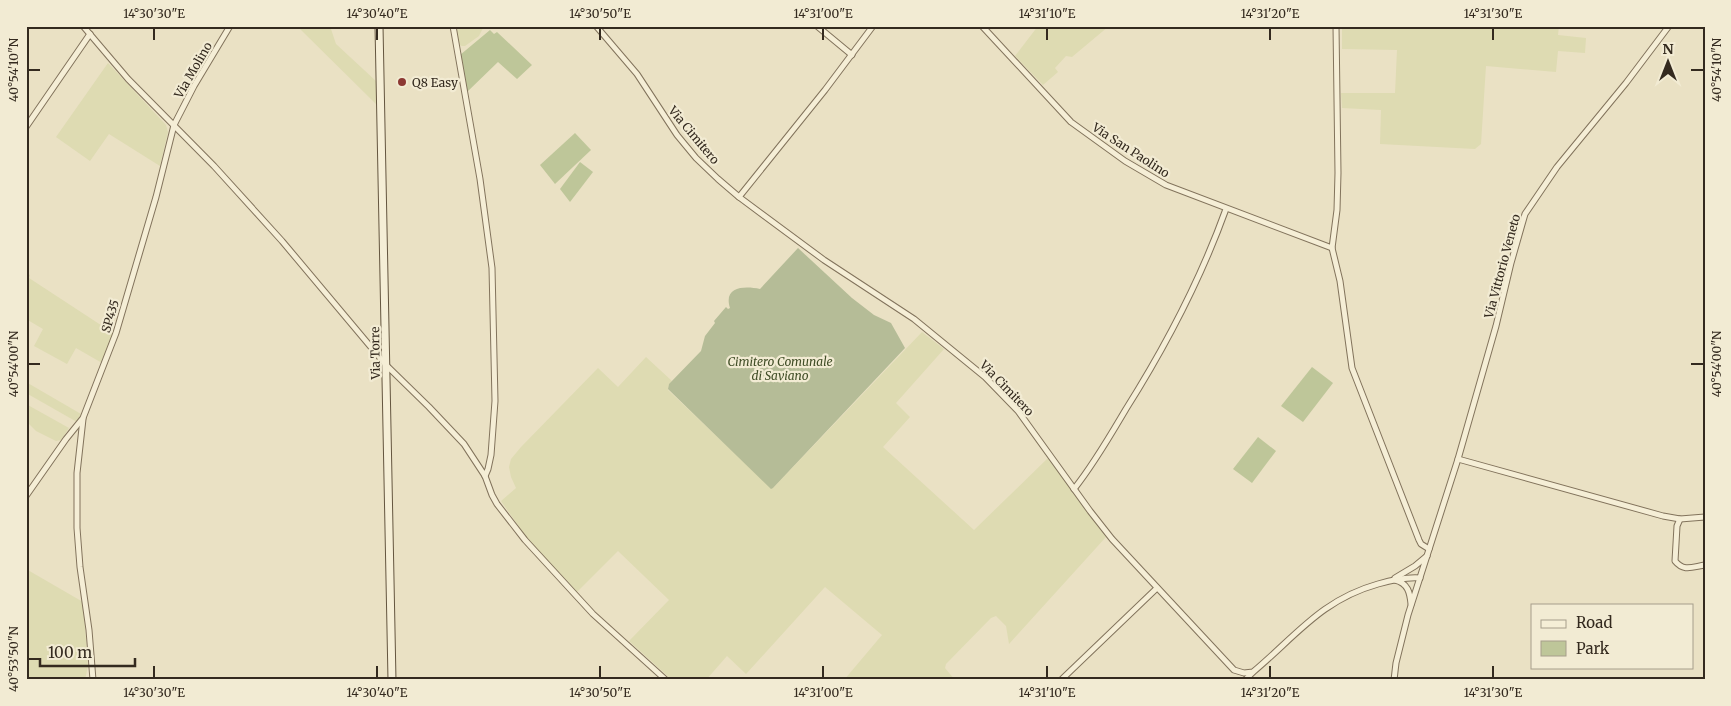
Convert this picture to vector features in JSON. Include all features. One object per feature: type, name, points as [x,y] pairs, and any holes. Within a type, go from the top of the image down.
[{"type":"main road","name":"Via Torre","points":[[379,26],[392,680]]},
{"type":"street","points":[[83,26],[128,79],[214,166],[282,241],[386,365],[430,407],[464,444],[485,476],[492,495],[525,540],[593,614],[666,680]]},
{"type":"street","name":"Via Molino","points":[[174,125],[194,86],[230,26]]},
{"type":"street","points":[[453,26],[480,179],[492,268],[495,401],[491,455],[485,476]]},
{"type":"street","name":"Via Cimitero","points":[[596,26],[636,74],[654,103],[692,153],[718,179],[739,197],[824,260],[914,319],[985,377],[1018,411],[1112,539],[1234,670],[1244,673],[1253,672]]},
{"type":"street","points":[[817,26],[852,56]]},
{"type":"street","points":[[739,197],[852,56],[873,26]]},
{"type":"street","name":"Via San Paolino","points":[[982,26],[1072,122],[1125,161],[1166,185],[1332,248]]},
{"type":"street","points":[[1336,26],[1338,173],[1337,210],[1332,248],[1340,281],[1352,368],[1419,540],[1421,544],[1429,549]]},
{"type":"street","name":"Via Vittorio Veneto","points":[[1394,680],[1396,663],[1411,606],[1458,459],[1496,326],[1525,214],[1557,167],[1610,104],[1669,26]]},
{"type":"street","points":[[26,127],[90,34]]},
{"type":"street","name":"SP435","points":[[26,496],[83,418],[116,334],[156,197],[174,125]]},
{"type":"street","points":[[1074,489],[1087,473],[1169,337],[1196,285],[1226,209]]},
{"type":"street","points":[[83,418],[77,473],[77,528],[93,680]]},
{"type":"street","points":[[1458,459],[1663,516],[1680,519],[1705,517]]},
{"type":"street","points":[[1680,519],[1677,526],[1675,561],[1680,567],[1685,568],[1705,565]]},
{"type":"street","points":[[1392,580],[1427,556]]},
{"type":"street","points":[[1246,680],[1296,632],[1340,598],[1363,588],[1392,580],[1420,578]]},
{"type":"street","points":[[1392,580],[1400,582],[1408,589],[1411,606]]},
{"type":"street","points":[[1061,680],[1157,588]]},
{"type":"shaded area","points":[[297,26],[330,26],[336,44],[377,82],[377,105]]},
{"type":"shaded area","points":[[456,26],[484,26],[479,36],[465,46],[462,46],[459,45]]},
{"type":"shaded area","points":[[1038,26],[1109,26],[1072,57],[1066,56],[1055,68],[1058,72],[1043,85],[1015,56]]},
{"type":"shaded area","points":[[1342,26],[1559,26],[1558,35],[1586,38],[1585,53],[1558,51],[1556,72],[1486,66],[1481,144],[1475,149],[1380,144],[1381,110],[1342,108],[1341,93],[1395,93],[1397,50],[1342,49]]},
{"type":"shaded area","points":[[108,63],[166,125],[168,132],[160,166],[109,134],[90,161],[56,137]]},
{"type":"shaded area","points":[[26,273],[30,275],[29,278],[113,333],[102,363],[76,348],[67,364],[34,346],[43,329],[26,319]]},
{"type":"shaded area","points":[[922,332],[944,349],[896,403],[910,417],[883,447],[974,530],[1048,458],[1106,537],[1009,644],[1006,626],[996,616],[991,618],[946,664],[945,668],[955,680],[844,680],[882,635],[825,587],[746,674],[727,656],[706,680],[672,680],[629,641],[669,600],[618,551],[577,592],[526,537],[501,501],[516,488],[509,467],[511,459],[598,368],[618,387],[646,357],[672,381],[669,384],[668,390],[773,488]]},
{"type":"shaded area","points":[[26,382],[81,414],[77,422],[26,393]]},
{"type":"shaded area","points":[[26,404],[69,428],[61,440],[56,441],[36,431],[26,421]]},
{"type":"shaded area","points":[[26,569],[83,602],[88,666],[85,680],[26,680]]},
{"type":"green space","points":[[490,30],[494,34],[497,32],[532,65],[517,79],[498,62],[467,92],[460,55]]},
{"type":"green space","points":[[575,133],[591,150],[555,184],[540,165]]},
{"type":"green space","points":[[580,162],[593,172],[570,202],[560,189]]},
{"type":"green space","name":"Cimitero Comunale di Saviano","points":[[798,248],[852,298],[874,315],[891,323],[905,348],[771,489],[668,389],[669,384],[701,351],[705,336],[715,323],[714,321],[726,307],[730,308],[729,301],[732,292],[742,288],[760,289]]},
{"type":"green space","points":[[1312,367],[1333,383],[1303,422],[1281,406]]},
{"type":"green space","points":[[1258,437],[1276,451],[1252,483],[1233,469]]},
{"type":"place","name":"Q8 Easy","points":[[402,82]]}]
